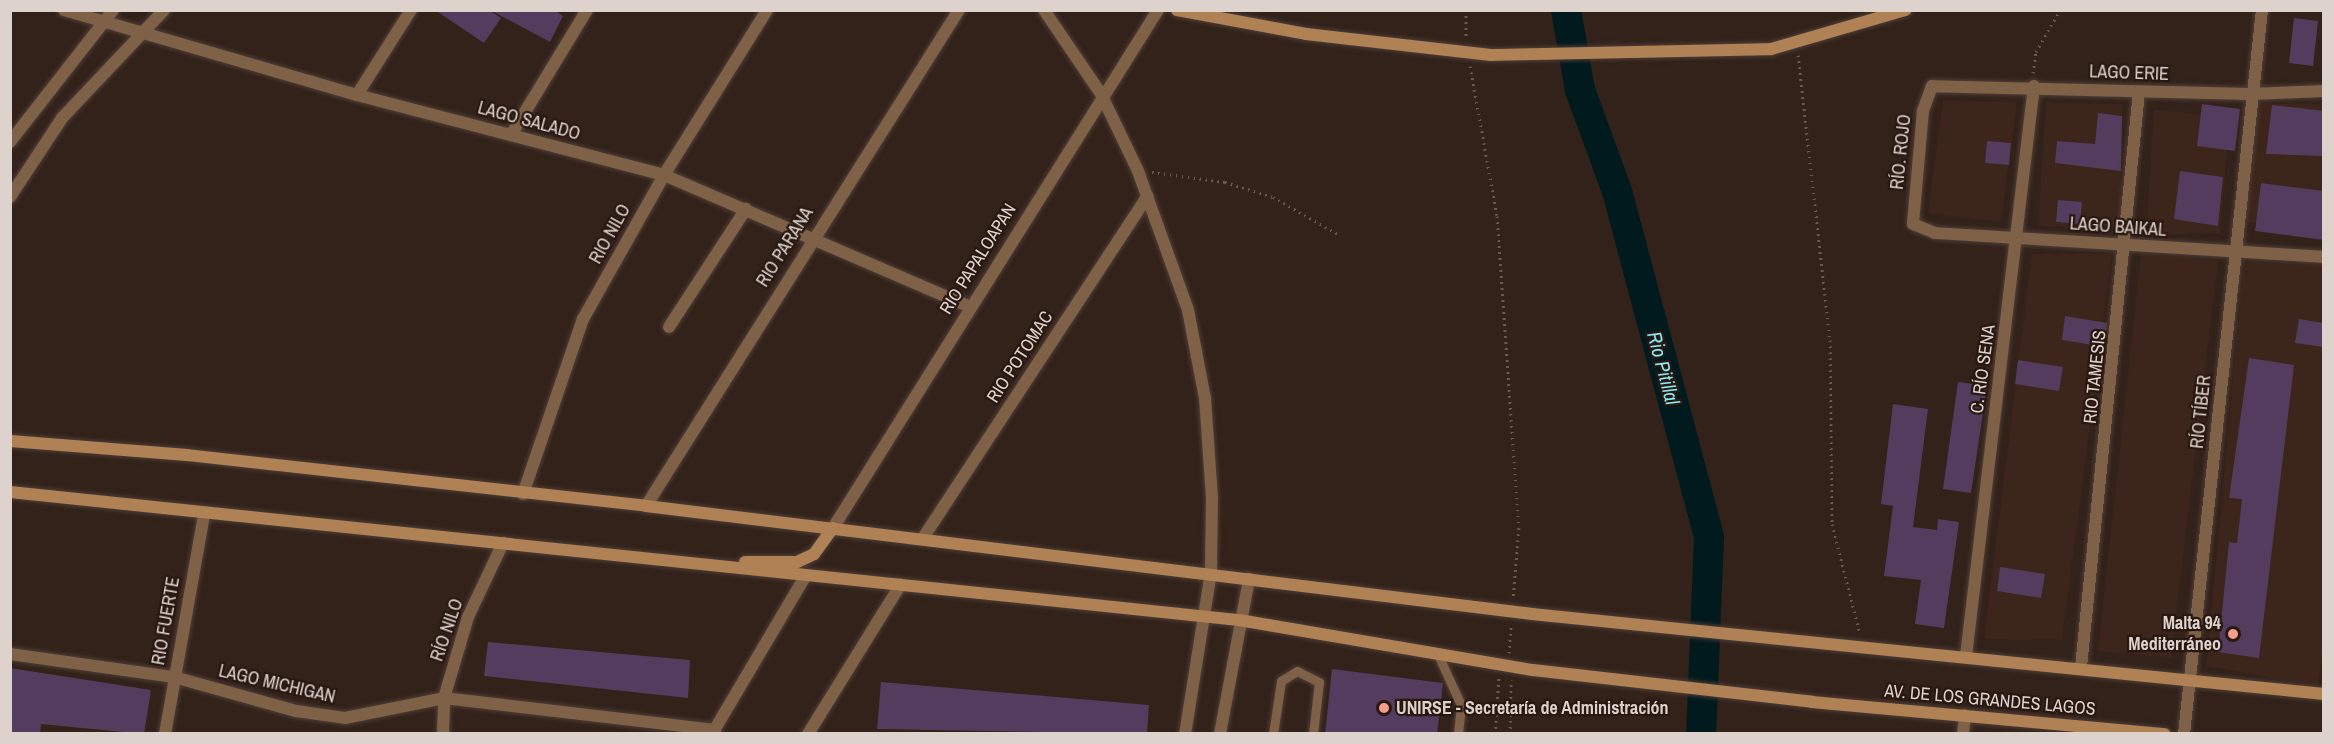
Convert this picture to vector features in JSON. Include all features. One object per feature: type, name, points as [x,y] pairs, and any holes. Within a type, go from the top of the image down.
[{"type":"street","name":"LAGO SALADO","points":[[64,10],[110,16],[142,33],[357,95],[664,175],[970,307]]},
{"type":"street","points":[[10,197],[62,118],[164,10]]},
{"type":"street","points":[[357,95],[411,10]]},
{"type":"street","points":[[511,135],[587,10]]},
{"type":"street","name":"RIO NILO","points":[[523,494],[583,319],[664,175],[767,10]]},
{"type":"street","name":"RIO PARANA","points":[[646,506],[811,238],[959,10]]},
{"type":"street","points":[[1044,10],[1101,93],[1138,171],[1188,310],[1205,398],[1211,572],[1202,616],[1185,734]]},
{"type":"street","name":"RIO PAPALOAPAN","points":[[833,528],[1101,93],[1158,10]]},
{"type":"street","points":[[1177,10],[1306,34],[1491,55],[1771,49],[1905,10]]},
{"type":"street","name":"RÍO TÍBER","points":[[2184,734],[2236,251],[2250,94],[2262,10]]},
{"type":"street","points":[[10,142],[49,87],[110,16]]},
{"type":"street","name":"LAGO ERIE","points":[[1932,86],[2034,86],[2139,92],[2250,94],[2324,91]]},
{"type":"street","name":"RÍO. ROJO","points":[[1913,224],[1923,111],[1932,86]]},
{"type":"street","name":"C. RÍO SENA","points":[[1966,656],[2018,237],[2034,86]]},
{"type":"street","name":"RIO TAMESIS","points":[[2081,667],[2127,246],[2139,92]]},
{"type":"street","name":"RIO POTOMAC","points":[[923,538],[1148,196]]},
{"type":"street","points":[[669,327],[746,209]]},
{"type":"street","name":"LAGO BAIKAL","points":[[1913,224],[1935,233],[2324,257]]},
{"type":"street","points":[[10,441],[187,455],[646,506],[1211,572],[1249,579],[1512,612],[1863,644],[2324,694]]},
{"type":"street","points":[[10,492],[204,515],[687,561],[797,562],[814,554],[833,528]]},
{"type":"street","name":"RIO FUERTE","points":[[165,734],[204,515]]},
{"type":"street","name":"RÍO NILO","points":[[443,734],[444,698],[468,616],[502,543]]},
{"type":"street","name":"AV. DE LOS GRANDES LAGOS","points":[[687,561],[805,578],[902,584],[1239,620],[1439,657],[1533,670],[1812,702],[2165,734]]},
{"type":"street","points":[[714,732],[805,578]]},
{"type":"street","points":[[1220,734],[1239,620],[1249,579]]},
{"type":"street","points":[[808,734],[902,584]]},
{"type":"street","name":"LAGO MICHIGAN","points":[[10,654],[174,677],[296,711],[345,718],[444,698],[714,732]]},
{"type":"street","points":[[1963,734],[1965,715]]},
{"type":"lane","points":[[1439,657],[1461,705],[1458,734]]},
{"type":"lane","points":[[1273,734],[1281,681],[1297,671],[1318,682],[1313,734]]},
{"type":"path","points":[[1466,10],[1468,54],[1497,216],[1519,528],[1509,655],[1505,666],[1495,734]]},
{"type":"path","points":[[2034,86],[2036,52],[2060,10]]},
{"type":"path","points":[[1797,42],[1830,340],[1832,524],[1863,644]]},
{"type":"path","points":[[1138,171],[1225,182],[1273,197],[1341,236]]},
{"type":"path","points":[[1505,666],[1510,734]]},
{"type":"shaded area","points":[[1943,100],[2017,102],[2001,222],[1928,213]]},
{"type":"shaded area","points":[[2046,102],[2123,104],[2119,228],[2038,226]]},
{"type":"shaded area","points":[[2260,104],[2323,104],[2323,230],[2246,222]]},
{"type":"shaded area","points":[[2154,110],[2230,117],[2220,233],[2146,235]]},
{"type":"shaded area","points":[[2032,254],[2112,254],[2062,640],[1984,639]]},
{"type":"shaded area","points":[[2141,254],[2218,261],[2171,658],[2098,651]]},
{"type":"shaded area","points":[[2244,262],[2323,266],[2324,633],[2318,686],[2206,666]]},
{"type":"building","points":[[435,10],[489,10],[501,18],[484,43]]},
{"type":"building","points":[[490,10],[554,10],[563,16],[550,42]]},
{"type":"building","points":[[2294,18],[2318,21],[2313,66],[2289,63]]},
{"type":"building","points":[[2202,104],[2240,109],[2235,151],[2197,146]]},
{"type":"building","points":[[2272,105],[2324,111],[2324,156],[2266,154]]},
{"type":"building","points":[[2098,113],[2122,116],[2121,171],[2055,163],[2057,141],[2095,144]]},
{"type":"building","points":[[1987,141],[2011,143],[2009,165],[1985,163]]},
{"type":"building","points":[[2180,171],[2223,177],[2218,226],[2174,219]]},
{"type":"building","points":[[2261,183],[2324,191],[2324,240],[2255,231]]},
{"type":"building","points":[[2058,200],[2082,202],[2080,224],[2056,222]]},
{"type":"building","points":[[2065,316],[2107,323],[2105,347],[2062,340]]},
{"type":"building","points":[[2299,319],[2324,323],[2324,347],[2295,343]]},
{"type":"building","points":[[2249,358],[2294,365],[2259,658],[2218,652],[2229,542],[2237,543],[2242,499],[2229,498]]},
{"type":"building","points":[[2018,360],[2063,367],[2059,391],[2015,384]]},
{"type":"building","points":[[1958,382],[1987,386],[1971,493],[1943,489]]},
{"type":"building","points":[[1893,404],[1928,409],[1913,527],[1937,530],[1938,519],[1959,522],[1944,628],[1915,624],[1921,580],[1884,576],[1893,506],[1881,504]]},
{"type":"building","points":[[2000,567],[2045,574],[2041,598],[1997,591]]},
{"type":"building","points":[[488,642],[690,660],[688,698],[484,676]]},
{"type":"building","points":[[10,668],[151,690],[144,734],[41,724],[40,734],[10,734]]},
{"type":"building","name":"UNIRSE - Secretaría de Administración","points":[[1332,669],[1443,683],[1437,734],[1325,734]]},
{"type":"building","points":[[881,682],[1149,705],[1147,734],[877,729]]},
{"type":"waterway","name":"Rio Pitillal","points":[[1566,10],[1580,90],[1617,191],[1709,537],[1701,734]]},
{"type":"place","name":"Malta 94 Mediterráneo","points":[[2233,634]]},
{"type":"place","name":"UNIRSE - Secretaría de Administración","points":[[1384,708]]}]
